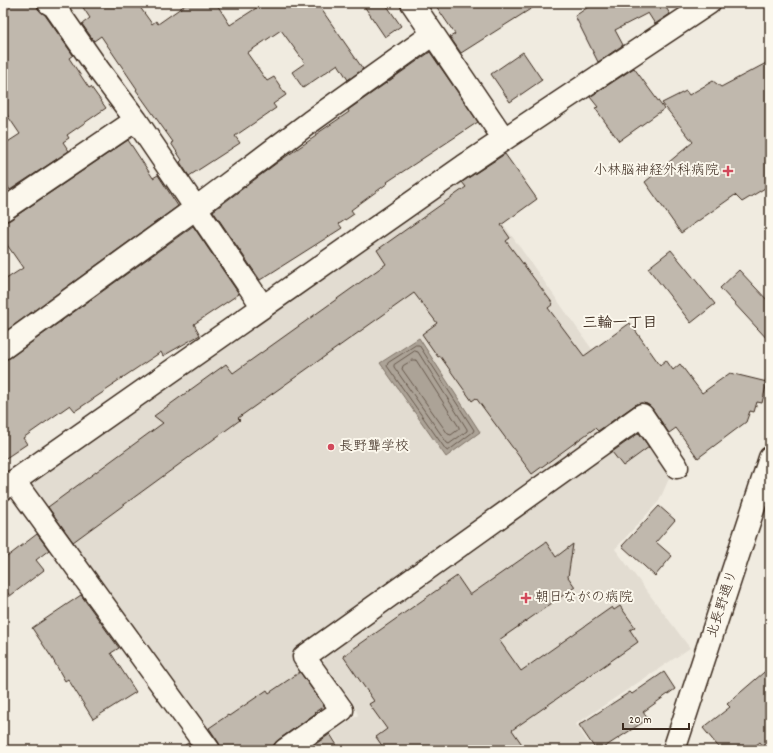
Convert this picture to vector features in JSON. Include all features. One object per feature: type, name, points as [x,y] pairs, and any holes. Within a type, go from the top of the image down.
[{"type":"street","points":[[412,3],[504,139]]},
{"type":"street","points":[[209,750],[9,485],[504,139],[709,3]]},
{"type":"street","points":[[54,4],[98,69],[136,120],[264,307]]},
{"type":"street","points":[[3,348],[432,34]]},
{"type":"street","points":[[3,210],[136,120]]},
{"type":"street","points":[[285,750],[342,710],[304,657],[642,415],[677,467]]},
{"type":"street","name":"北長野通り","points":[[674,750],[770,458]]},
{"type":"shaded area","name":"長野聾学校","points":[[468,174],[635,410],[298,654],[335,712],[279,750],[214,750],[25,483]]},
{"type":"shaded area","name":"朝日ながの病院","points":[[638,425],[672,472],[659,501],[615,549],[690,648],[576,724],[593,750],[343,750],[331,734],[358,715],[353,702],[324,666],[324,654]]},
{"type":"water","points":[[419,338],[480,432],[446,457],[380,363]]},
{"type":"building","points":[[3,3],[37,3],[38,9],[45,15],[73,55],[69,58],[89,88],[91,87],[106,108],[67,135],[69,138],[63,142],[69,151],[10,190],[3,179],[3,145],[20,134],[3,109]]},
{"type":"building","points":[[80,3],[137,3],[152,24],[156,21],[158,24],[188,3],[216,3],[230,25],[264,3],[317,3],[363,69],[348,80],[338,64],[303,88],[292,72],[305,63],[281,30],[247,53],[267,81],[274,77],[286,95],[273,104],[276,108],[235,136],[240,143],[189,176],[180,162],[182,160],[171,143],[173,142],[136,90],[137,89],[101,36],[94,41],[82,24],[90,18]]},
{"type":"building","points":[[362,3],[385,3],[401,26],[385,37]]},
{"type":"building","points":[[434,3],[540,3],[461,53],[450,37],[455,34]]},
{"type":"building","points":[[594,3],[670,3],[665,6],[670,14],[655,24],[648,13],[615,30],[623,45],[598,62],[575,16]]},
{"type":"building","points":[[430,52],[478,122],[387,182],[388,183],[351,210],[354,214],[339,224],[342,228],[260,280],[213,211],[278,162],[316,136],[315,135],[349,112],[348,110]]},
{"type":"building","points":[[523,52],[542,80],[510,102],[491,74]]},
{"type":"building","points":[[770,61],[770,185],[742,202],[735,195],[681,233],[645,182],[693,142],[662,103],[686,91],[689,95],[713,81],[721,87]]},
{"type":"building","points":[[634,68],[664,109],[619,141],[595,108],[598,107],[590,97]]},
{"type":"building","points":[[128,140],[153,178],[158,175],[178,206],[3,333],[3,281],[23,268],[3,239],[3,222],[10,220]]},
{"type":"building","points":[[505,154],[537,199],[501,225],[510,238],[506,241],[553,304],[548,308],[584,356],[630,323],[660,365],[666,360],[673,370],[680,364],[702,393],[730,373],[767,382],[762,403],[757,402],[754,412],[750,411],[746,422],[698,458],[676,428],[669,433],[652,408],[647,404],[641,403],[635,405],[598,431],[595,428],[532,474],[476,398],[472,401],[440,356],[438,357],[422,334],[437,323],[414,293],[238,418],[240,420],[73,542],[48,507],[163,423],[154,416],[226,364],[233,373],[386,264],[377,250],[466,187],[462,182]]},
{"type":"building","points":[[193,226],[239,294],[194,324],[200,335],[163,356],[161,352],[75,411],[70,405],[23,438],[27,444],[3,460],[3,360],[10,358]]},
{"type":"building","points":[[671,250],[715,304],[691,323],[648,268]]},
{"type":"building","points":[[739,270],[770,303],[770,342],[720,288]]},
{"type":"building","points":[[639,433],[649,447],[623,466],[612,452]]},
{"type":"building","points":[[659,506],[675,520],[656,542],[672,556],[655,576],[622,546]]},
{"type":"building","points":[[37,534],[49,550],[36,560],[44,570],[10,596],[3,587],[3,560]]},
{"type":"building","points":[[546,542],[556,557],[573,544],[568,577],[575,587],[499,640],[521,671],[612,607],[614,610],[620,606],[635,627],[630,630],[638,642],[512,730],[526,750],[385,750],[376,737],[387,729],[369,704],[374,701],[343,656],[457,576],[470,595]]},
{"type":"building","points":[[81,595],[119,648],[111,653],[136,692],[93,719],[68,679],[65,681],[32,628]]},
{"type":"building","points":[[770,667],[770,750],[766,750],[760,742],[750,750],[721,750],[703,728],[730,707],[727,704]]},
{"type":"building","points":[[300,672],[324,706],[278,740],[274,744],[273,750],[221,750],[219,743],[209,728],[267,690],[269,693]]},
{"type":"building","points":[[664,672],[675,689],[643,712],[648,719],[600,750],[596,750],[579,725],[630,692],[632,694]]},
{"type":"building","points":[[330,734],[340,750],[307,750]]},
{"type":"building","points":[[188,743],[194,750],[178,750]]},
{"type":"place","name":"小林脳神経外科病院","points":[[728,171]]},
{"type":"place","name":"長野聾学校","points":[[331,447]]},
{"type":"place","name":"朝日ながの病院","points":[[526,598]]},
{"type":"district","name":"三輪一丁目","points":[[620,324]]}]
